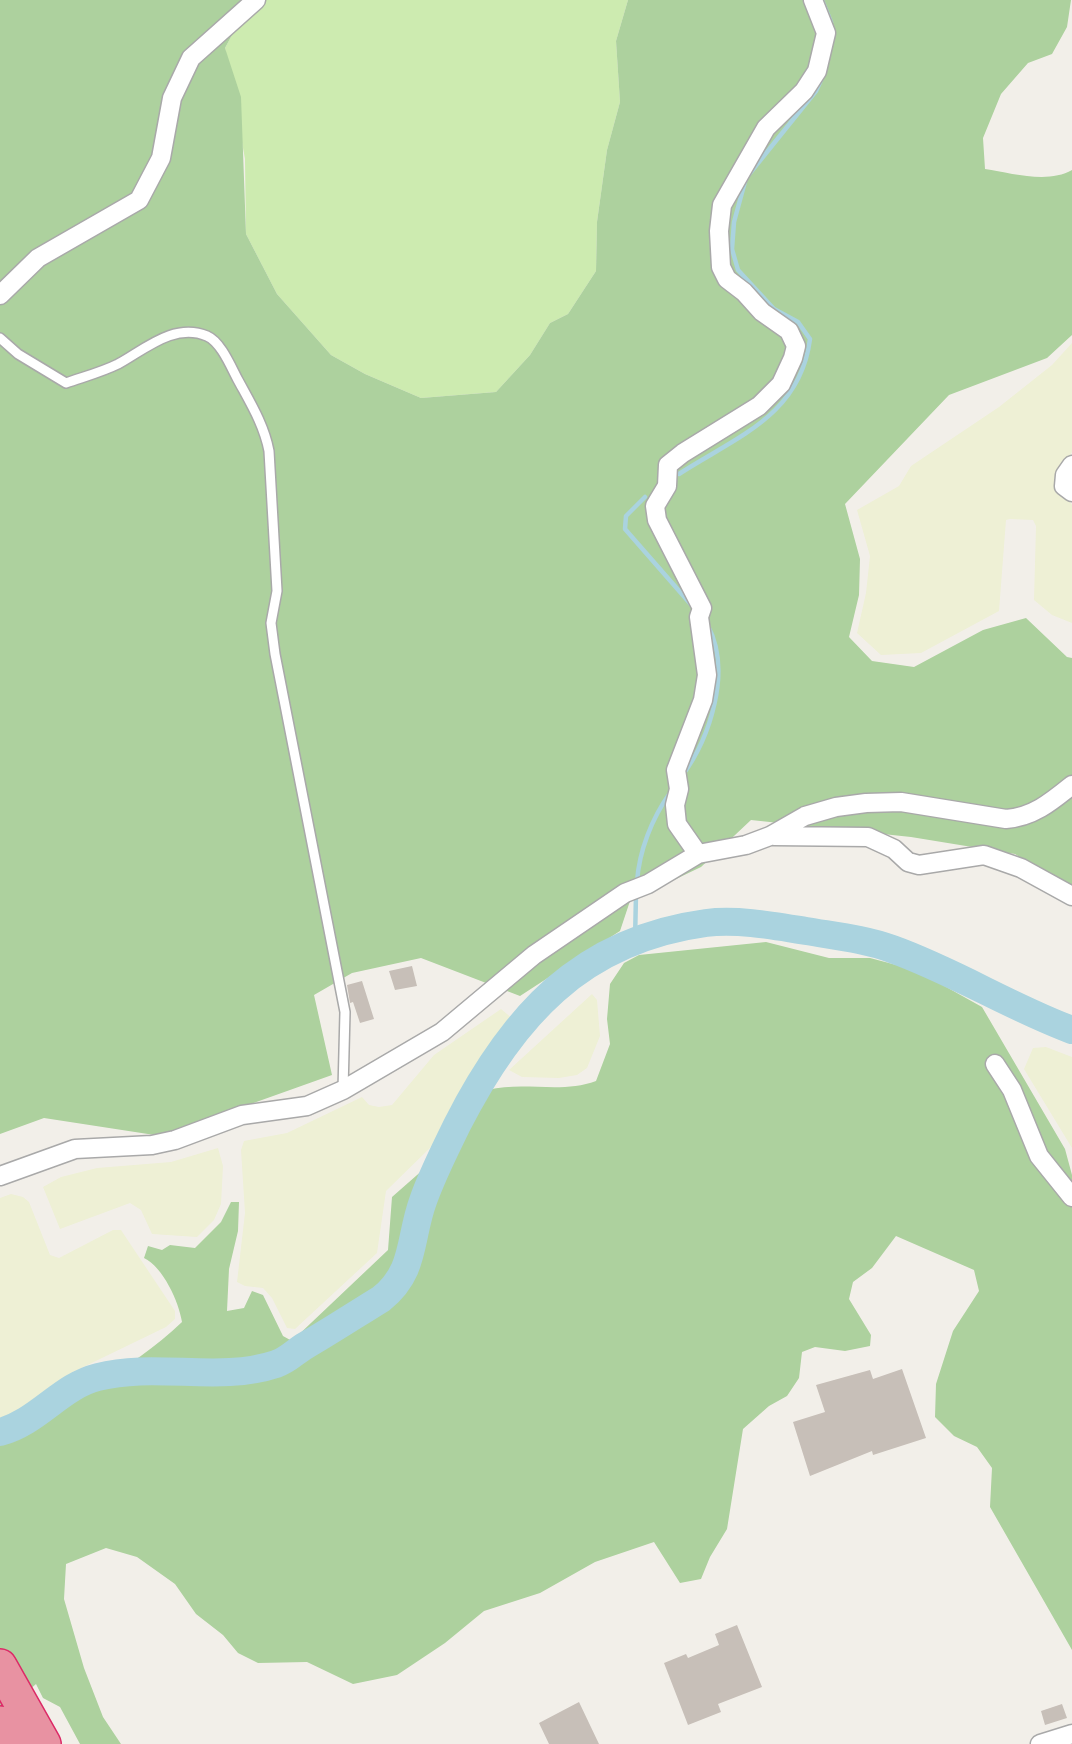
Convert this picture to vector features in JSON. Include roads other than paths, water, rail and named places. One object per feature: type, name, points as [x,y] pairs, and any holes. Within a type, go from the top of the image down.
[{"type":"highway","points":[[0,1666],[9,1710],[12,1744]]},
{"type":"highway","points":[[9,1710],[44,1744]]},
{"type":"street","points":[[0,295],[38,258],[139,200],[161,158],[172,98],[191,58],[256,0]]},
{"type":"street","points":[[698,854],[677,824],[675,805],[679,789],[676,770],[703,700],[707,675],[701,612],[657,520],[655,506],[667,486],[668,465],[683,453],[759,406],[781,384],[793,358],[796,345],[789,331],[762,312],[744,292],[728,279],[721,267],[719,231],[722,205],[766,128],[804,91],[817,71],[826,33],[813,0]]},
{"type":"street","points":[[1072,465],[1065,475],[1064,486],[1072,492]]},
{"type":"street","points":[[0,1176],[75,1149],[152,1145],[175,1140],[242,1115],[307,1106],[343,1090],[442,1032],[534,955],[625,893],[648,884],[698,854],[746,845],[770,836],[805,816],[836,807],[866,802],[901,802],[1006,819],[1019,818],[1035,813],[1072,785]]},
{"type":"street","points":[[770,836],[837,834],[868,837],[894,849],[908,862],[919,866],[984,855],[1021,868],[1072,896]]},
{"type":"street","points":[[995,1064],[1012,1090],[1039,1156],[1072,1197]]},
{"type":"street","points":[[1040,1744],[1072,1734]]},
{"type":"lane","points":[[0,338],[26,360],[66,383],[118,364],[144,346],[167,336],[195,333],[209,336],[227,357],[264,430],[269,451],[277,591],[271,623],[273,644],[326,925],[345,1012],[343,1090]]},
{"type":"waterway","points":[[822,0],[831,22]]},
{"type":"waterway","points":[[679,474],[762,422],[779,406],[793,387],[804,365],[810,339],[798,322],[774,309],[738,270],[732,249],[734,222],[746,178],[816,91],[821,80]]},
{"type":"waterway","points":[[645,497],[626,516],[625,529],[694,608]]},
{"type":"waterway","points":[[682,776],[709,724],[718,683],[715,644],[708,626]]},
{"type":"waterway","points":[[637,882],[640,859],[648,835],[670,793]]},
{"type":"waterway","points":[[635,941],[636,894]]},
{"type":"waterway","points":[[0,1432],[26,1420],[72,1388],[98,1377],[142,1371],[232,1372],[276,1364],[381,1299],[392,1288],[406,1266],[419,1215],[435,1172],[478,1086],[501,1050],[527,1018],[555,990],[586,966],[622,947],[661,932],[706,923],[731,922],[782,927],[850,938],[915,958],[1026,1011],[1072,1030]]}]
